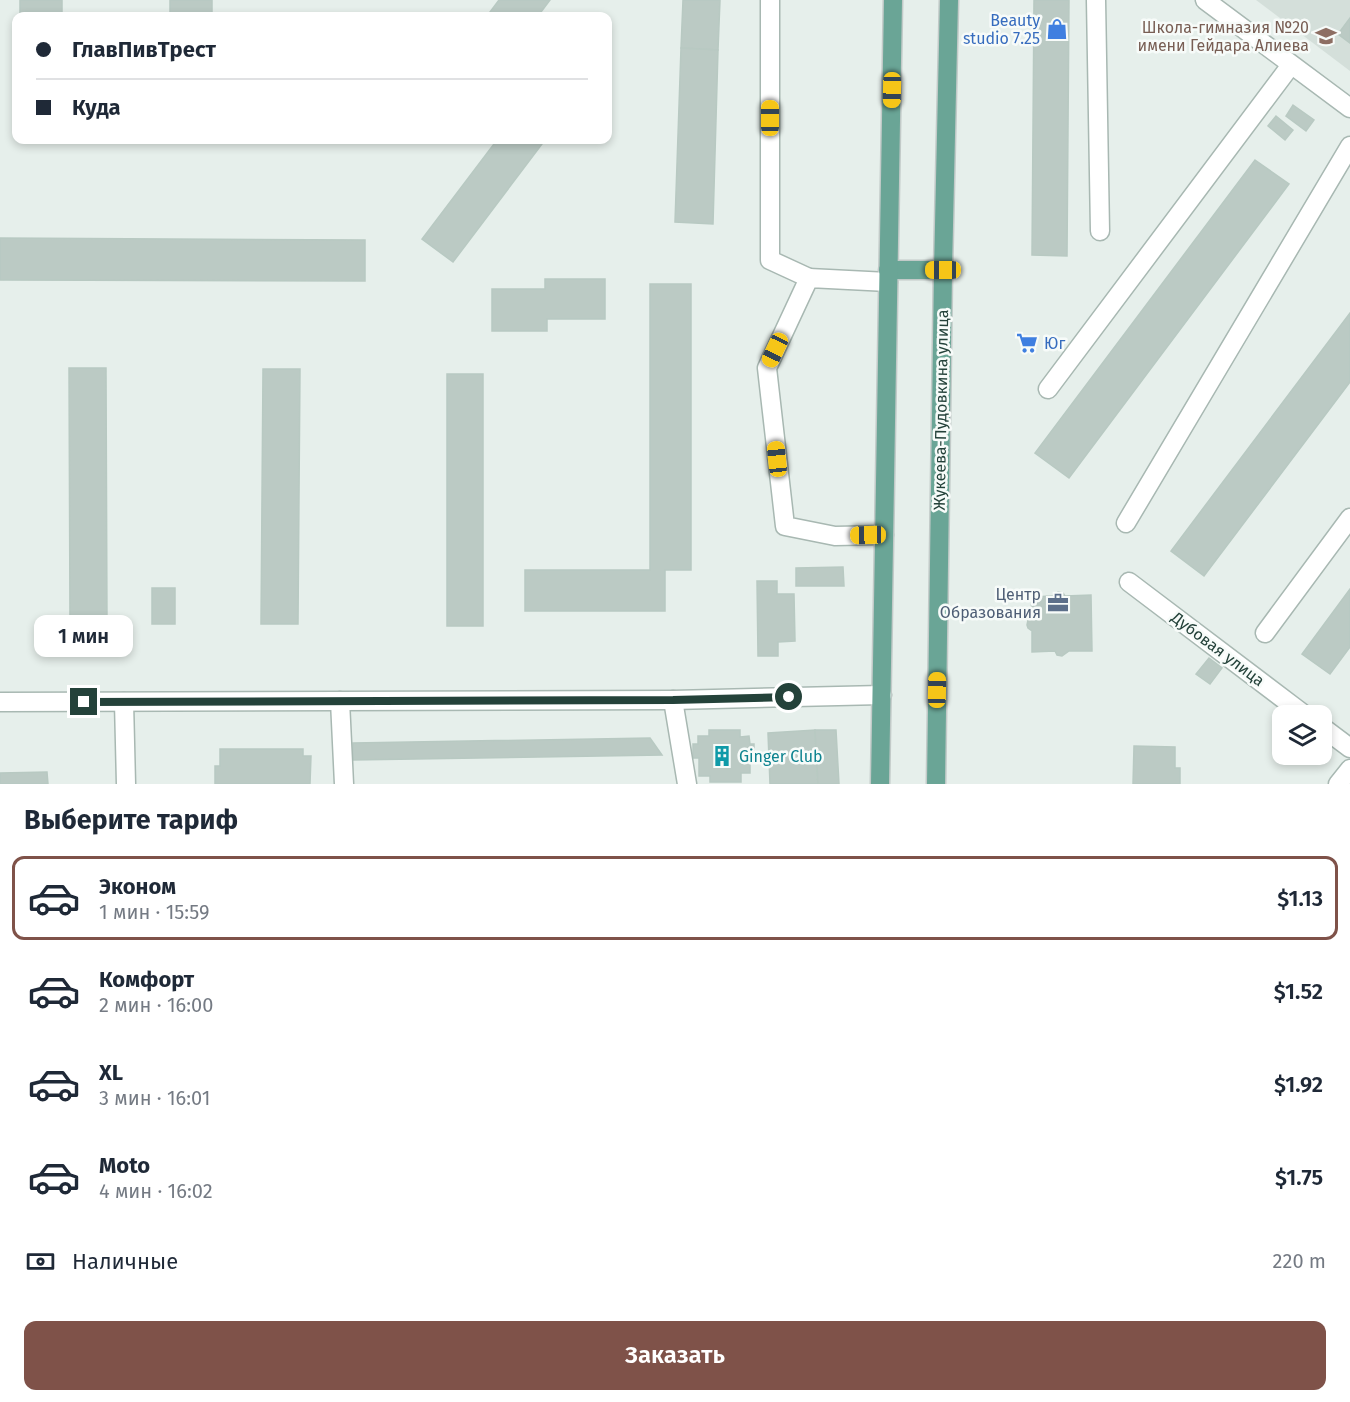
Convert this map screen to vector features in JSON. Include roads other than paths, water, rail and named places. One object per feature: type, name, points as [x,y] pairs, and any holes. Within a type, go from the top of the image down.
[{"type":"main road","points":[[880,784],[893,0]]},
{"type":"main road","name":"Жукеева-Пудовкина улица","points":[[936,784],[949,0]]},
{"type":"main road","points":[[888,276],[943,270]]},
{"type":"street","points":[[770,0],[770,261],[809,278],[888,276]]},
{"type":"street","points":[[1096,0],[1100,231]]},
{"type":"street","points":[[1205,0],[1350,108]]},
{"type":"street","points":[[1048,389],[1291,65]]},
{"type":"street","points":[[1126,523],[1350,146]]},
{"type":"street","points":[[809,278],[767,368],[785,526],[835,536],[884,535]]},
{"type":"street","points":[[1265,633],[1350,518]]},
{"type":"street","name":"Дубовая улица","points":[[1129,582],[1291,705]]},
{"type":"street","points":[[0,702],[673,700],[882,695]]},
{"type":"street","points":[[673,700],[687,784]]},
{"type":"street","points":[[340,701],[344,784]]},
{"type":"street","points":[[124,702],[126,784]]},
{"type":"street","points":[[1332,734],[1350,748]]},
{"type":"street","points":[[1338,784],[1350,769]]},
{"type":"place","name":"Beauty studio 7.25","points":[[1057,29]]},
{"type":"place","name":"Школа-гимназия №20 имени Гейдара Алиева","points":[[1326,36]]},
{"type":"place","name":"Юг","points":[[1027,343]]},
{"type":"place","name":"Центр Образования","points":[[1058,603]]},
{"type":"place","name":"Ginger Club","points":[[722,756]]}]
